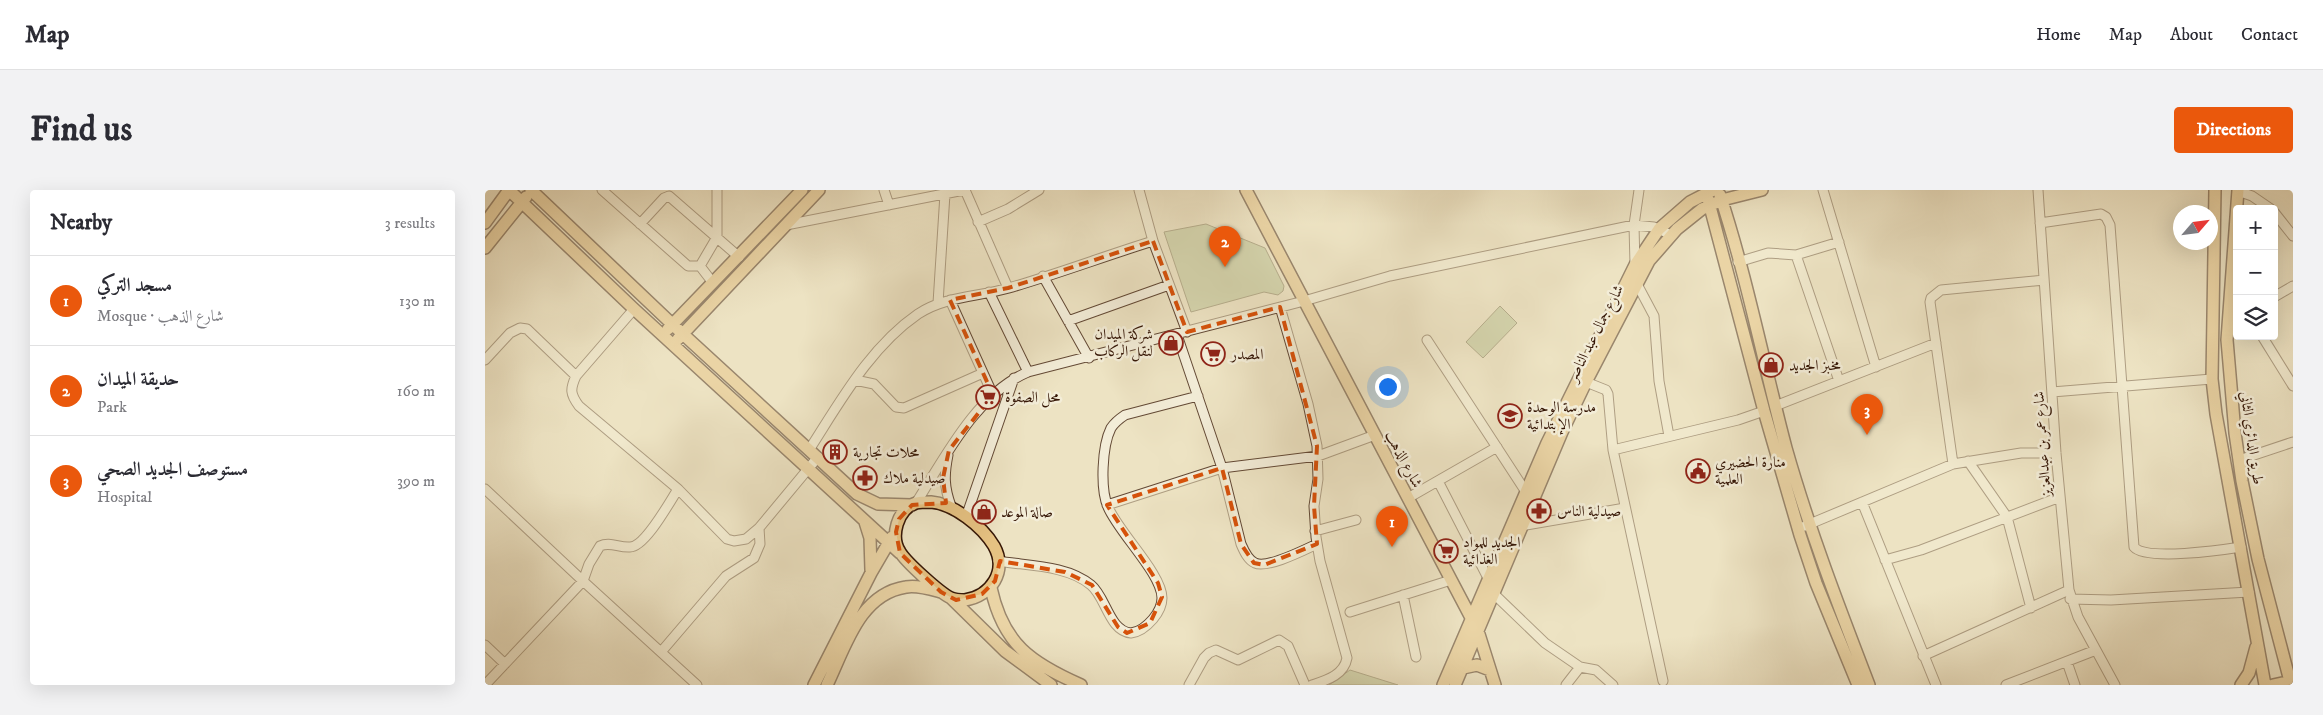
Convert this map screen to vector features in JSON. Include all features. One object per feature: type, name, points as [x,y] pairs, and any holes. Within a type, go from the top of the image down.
[{"type":"main road","points":[[485,223],[509,190],[634,309],[1016,660],[1051,685]]},
{"type":"main road","points":[[485,248],[531,190],[672,324],[857,494],[868,501],[878,504],[931,502],[951,506],[966,517],[993,545],[999,561],[998,573],[991,588],[973,598],[964,600],[907,586],[892,590],[876,599],[869,605],[859,620],[827,685]]},
{"type":"main road","points":[[663,334],[802,190]]},
{"type":"main road","points":[[673,344],[819,190]]},
{"type":"main road","name":"شارع الذهب","points":[[1246,190],[1478,631],[1495,685]]},
{"type":"main road","name":"شارع جمال عبد الناصر","points":[[1455,685],[1521,526],[1586,382],[1649,261],[1671,234],[1717,198],[1763,190]]},
{"type":"main road","points":[[2206,190],[2215,202]]},
{"type":"main road","name":"طريق الدائري الثاني","points":[[2215,190],[2212,379],[2219,435],[2265,685]]},
{"type":"main road","name":"طريق الدائري الثاني","points":[[2238,190],[2227,340],[2235,433],[2258,559],[2289,660],[2290,685]]},
{"type":"main road","points":[[1708,191],[1717,198],[1738,262],[1775,406],[1809,524],[1828,580],[1869,685]]},
{"type":"main road","name":"شارع جمال عبد الناصر","points":[[1443,685],[1547,443],[1635,265],[1659,229],[1690,202],[1708,191]]},
{"type":"main road","points":[[1717,198],[1763,411],[1797,528],[1816,583],[1858,685]]},
{"type":"main road","points":[[2219,435],[2235,433]]},
{"type":"main road","points":[[900,553],[896,532],[899,519],[914,504]]},
{"type":"main road","points":[[865,520],[870,538],[871,573]]},
{"type":"main road","points":[[814,685],[871,573],[888,542],[896,532]]},
{"type":"main road","points":[[991,588],[996,611],[1014,642],[1039,662],[1081,685]]},
{"type":"main road","points":[[2241,685],[2249,673],[2258,643]]},
{"type":"main road","points":[[1463,668],[1477,665],[1490,670]]},
{"type":"main road","points":[[2273,685],[2282,683],[2290,685]]},
{"type":"street","points":[[602,190],[687,266],[700,266]]},
{"type":"street","points":[[700,266],[717,237],[717,190]]},
{"type":"street","points":[[884,190],[889,206]]},
{"type":"street","points":[[786,225],[965,190],[1008,288]]},
{"type":"street","points":[[978,222],[1008,209],[1039,190]]},
{"type":"street","points":[[1139,190],[1153,241],[1187,332]]},
{"type":"street","points":[[1635,265],[1634,225],[1639,190]]},
{"type":"street","points":[[1823,190],[1876,367]]},
{"type":"street","name":"شارع عمر بن عبدالعزيز","points":[[2037,190],[2056,453],[2070,595],[2115,685]]},
{"type":"street","points":[[2238,190],[2252,196],[2265,205]]},
{"type":"street","points":[[938,303],[945,194]]},
{"type":"street","points":[[640,224],[664,198],[669,196],[739,257]]},
{"type":"street","points":[[2040,223],[2101,214],[2108,220],[2111,232],[2133,543],[2136,549],[2140,552],[2158,554],[2241,547]]},
{"type":"street","points":[[2278,217],[2293,236]]},
{"type":"street","points":[[914,504],[949,450],[993,395],[1014,378],[1028,372],[1281,308],[1390,276],[1634,225],[1659,229],[1671,234]]},
{"type":"street","points":[[634,309],[576,376],[571,389],[572,395],[579,406],[678,489],[727,539],[740,541],[759,528],[809,468],[813,454],[855,380],[896,332],[917,315],[938,303],[1008,288],[1153,241]]},
{"type":"street","points":[[1738,262],[1768,253],[1796,255],[1839,242]]},
{"type":"street","points":[[1796,255],[1839,381]]},
{"type":"street","points":[[700,266],[713,283]]},
{"type":"street","points":[[1043,276],[1089,358]]},
{"type":"street","points":[[1953,464],[1930,302],[1937,291],[2044,280]]},
{"type":"street","points":[[1637,284],[1654,316],[1659,381],[1669,436]]},
{"type":"street","points":[[1068,321],[1169,286]]},
{"type":"street","points":[[2277,295],[2293,286]]},
{"type":"street","points":[[989,292],[1028,372]]},
{"type":"street","points":[[950,300],[993,395]]},
{"type":"street","points":[[1281,308],[1308,404],[1318,456],[1314,506],[1315,531],[1347,658],[1346,664],[1337,674],[1312,685]]},
{"type":"street","points":[[485,360],[510,334],[520,328],[527,329],[576,376]]},
{"type":"street","points":[[1177,335],[1222,468],[1241,544],[1246,554],[1254,563],[1264,565],[1317,544]]},
{"type":"street","points":[[1427,340],[1526,492]]},
{"type":"street","points":[[2264,340],[2293,386]]},
{"type":"street","points":[[1775,406],[1936,343]]},
{"type":"street","points":[[855,380],[873,384],[896,407],[904,408],[983,373]]},
{"type":"street","points":[[966,517],[1014,378]]},
{"type":"street","points":[[2052,392],[2212,379]]},
{"type":"street","points":[[1586,382],[1607,391],[1613,450],[1663,681]]},
{"type":"street","points":[[999,561],[1065,572],[1081,578],[1097,592],[1118,627],[1127,633],[1140,630],[1150,623],[1159,609],[1162,597],[1161,590],[1148,567],[1119,528],[1107,505],[1103,477],[1104,454],[1115,422],[1125,415],[1198,396]]},
{"type":"street","points":[[1613,450],[1738,420],[1763,411]]},
{"type":"street","points":[[1107,505],[1222,468],[1318,456],[1375,435]]},
{"type":"street","points":[[2239,460],[2293,442]]},
{"type":"street","points":[[1408,498],[1497,447]]},
{"type":"street","points":[[949,450],[943,478],[951,506]]},
{"type":"street","points":[[1797,528],[1953,464],[2021,453],[2056,453]]},
{"type":"street","points":[[1968,461],[2007,517],[2031,608]]},
{"type":"street","points":[[1438,481],[1489,580]]},
{"type":"street","points":[[485,489],[697,685]]},
{"type":"street","points":[[485,685],[583,581],[589,564],[600,546],[609,544],[628,548],[641,544],[678,489]]},
{"type":"street","points":[[1885,560],[1921,550],[2060,497]]},
{"type":"street","points":[[1862,502],[1936,685]]},
{"type":"street","points":[[1521,526],[1625,508]]},
{"type":"street","points":[[1315,531],[1356,520]]},
{"type":"street","points":[[661,652],[726,576],[754,558],[760,544],[759,528]]},
{"type":"street","points":[[1350,612],[1451,580]]},
{"type":"street","points":[[1923,656],[2031,608],[2070,595],[2111,600],[2249,592]]},
{"type":"street","points":[[1493,593],[1545,643],[1580,667],[1596,670],[1613,685]]},
{"type":"street","points":[[1403,595],[1416,657]]},
{"type":"street","points":[[1189,685],[1209,653],[1217,650],[1238,660],[1279,640],[1288,646],[1305,685]]},
{"type":"street","points":[[485,645],[505,664]]},
{"type":"street","points":[[2006,685],[2096,650]]},
{"type":"street","points":[[2067,662],[2075,685]]},
{"type":"street","points":[[1566,685],[1580,667]]},
{"type":"highlighted area","points":[[1153,241],[1187,332],[1280,307],[1317,446],[1314,506],[1317,544],[1264,565],[1254,563],[1241,544],[1222,468],[1107,505],[1158,583],[1162,597],[1150,623],[1127,633],[1118,627],[1092,585],[1065,572],[1000,561],[995,581],[982,594],[956,600],[941,592],[900,553],[896,532],[899,519],[912,505],[946,503],[943,478],[949,450],[993,395],[950,300],[1008,288]]},
{"type":"green space","points":[[1206,224],[1265,248],[1284,286],[1283,291],[1278,295],[1264,292],[1191,312],[1164,232]]},
{"type":"green space","points":[[1500,306],[1517,323],[1483,358],[1466,342]]},
{"type":"green space","points":[[1350,670],[1398,685],[1329,685]]},
{"type":"place","name":"حديقة الميدان","points":[[1225,267]]},
{"type":"place","name":"شركة الميدان لنقل الركاب","points":[[1171,343]]},
{"type":"place","name":"المصدر","points":[[1213,354]]},
{"type":"place","name":"مخبز الجديد","points":[[1771,365]]},
{"type":"place","name":"محل الصفوة","points":[[988,397]]},
{"type":"place","name":"مدرسة الوحدة الإبتدائية","points":[[1510,416]]},
{"type":"place","name":"مستوصف الجديد الصحي","points":[[1867,435]]},
{"type":"place","name":"محلات تجارية","points":[[835,452]]},
{"type":"place","name":"منارة الحضيري العلمية","points":[[1698,471]]},
{"type":"place","name":"صيدلية ملاك","points":[[865,478]]},
{"type":"place","name":"صيدلية الناس","points":[[1539,511]]},
{"type":"place","name":"صالة الموعد","points":[[984,512]]},
{"type":"place","name":"مسجد التركي","points":[[1392,547]]},
{"type":"place","name":"الجديد للمواد الغذائية","points":[[1446,551]]}]
